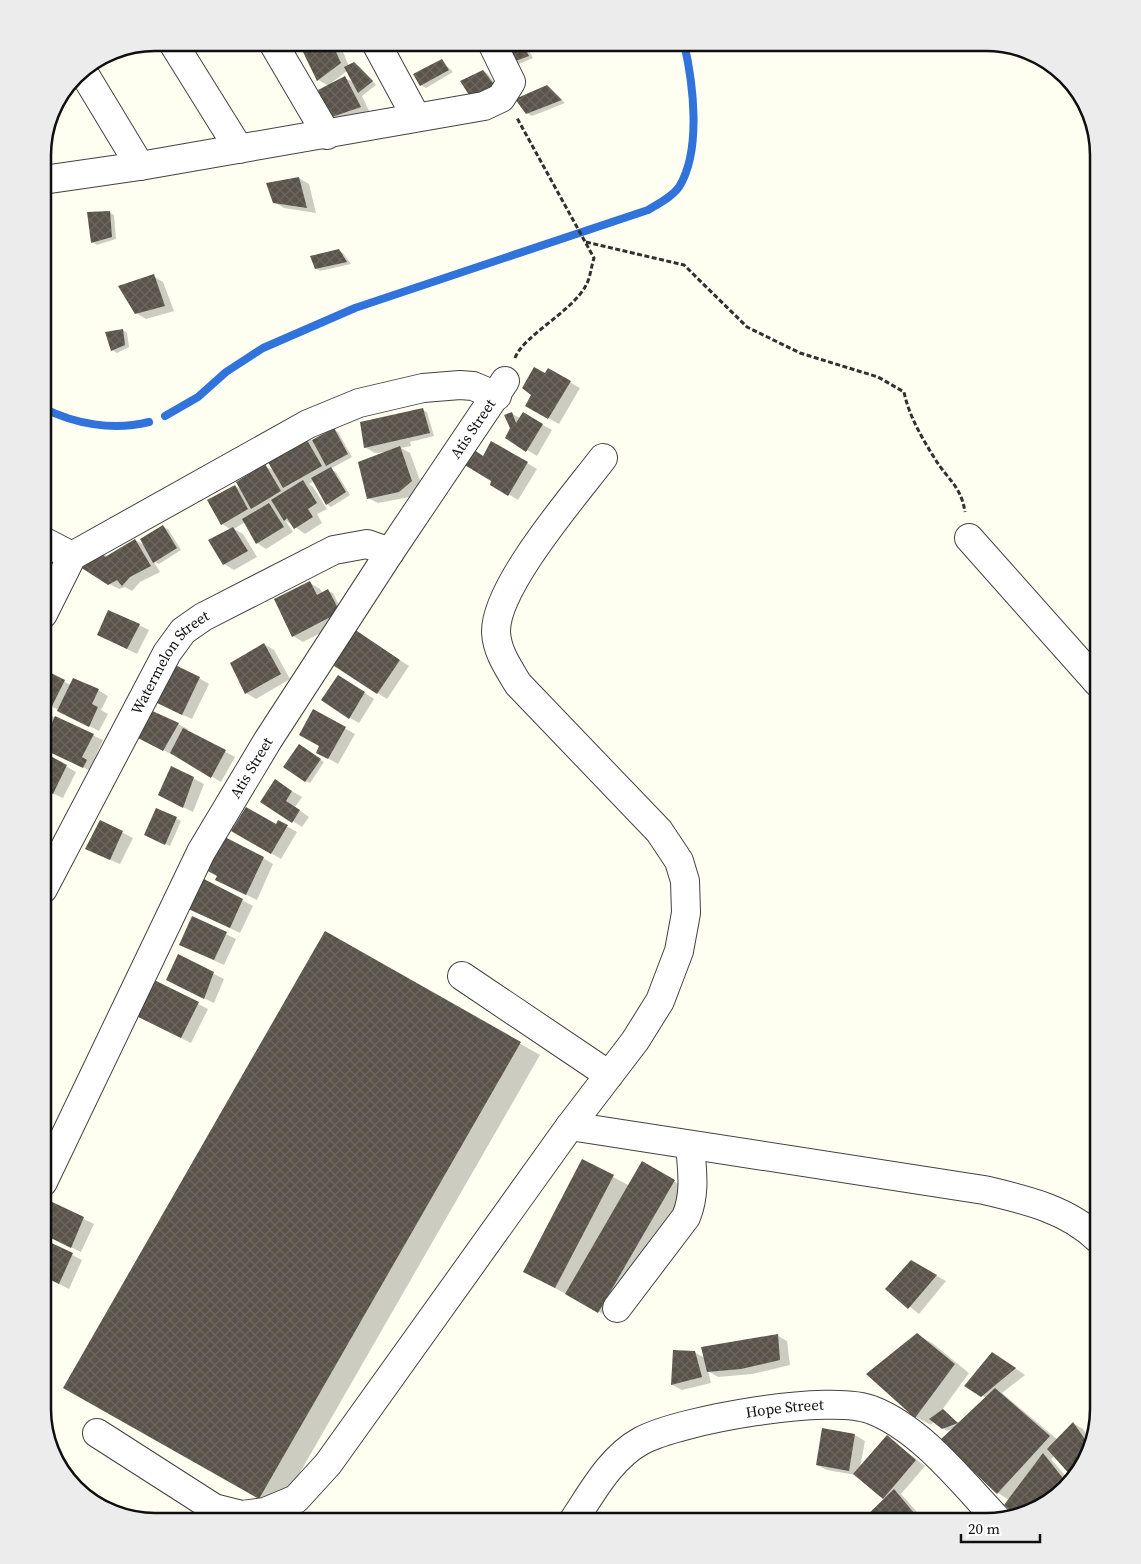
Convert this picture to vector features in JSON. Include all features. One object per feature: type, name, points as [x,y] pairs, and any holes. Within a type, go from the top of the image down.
[{"type":"street","points":[[179,51],[240,149]]},
{"type":"street","points":[[278,51],[327,135]]},
{"type":"street","points":[[381,51],[416,118]]},
{"type":"street","points":[[51,179],[327,135],[484,106],[501,98],[511,82],[496,51]]},
{"type":"street","points":[[87,77],[140,166]]},
{"type":"street","points":[[51,598],[72,556],[263,449],[333,413],[395,394],[445,385],[501,389]]},
{"type":"street","name":"Atis Street","points":[[51,1163],[201,852],[268,740],[390,552],[501,389]]},
{"type":"street","points":[[257,1513],[265,1512],[296,1499],[328,1464],[570,1126],[635,1041],[660,1001],[679,951],[686,913],[685,881],[679,861],[659,831],[518,684],[501,656],[496,632],[500,606],[513,579],[603,458]]},
{"type":"street","points":[[969,538],[1090,674]]},
{"type":"street","name":"Watermelon Street","points":[[51,873],[150,681],[183,631],[203,616],[334,550],[367,544],[390,552]]},
{"type":"street","points":[[51,545],[72,556]]},
{"type":"street","points":[[462,976],[609,1075]]},
{"type":"street","points":[[570,1126],[984,1190],[1032,1201],[1066,1215],[1090,1233]]},
{"type":"street","points":[[617,1308],[686,1217],[692,1202],[694,1184],[690,1145]]},
{"type":"street","name":"Hope Street","points":[[578,1513],[612,1464],[641,1441],[685,1424],[797,1406],[830,1405],[870,1409],[895,1421],[941,1460],[991,1513]]},
{"type":"street","points":[[97,1433],[214,1508],[234,1513]]},
{"type":"path","points":[[501,98],[508,103],[525,130],[594,258],[586,287],[553,321],[518,349],[501,389]]},
{"type":"path","points":[[585,241],[684,265],[747,327],[800,352],[878,377],[904,392],[908,412],[936,460],[962,496],[969,538]]},
{"type":"building","points":[[336,51],[341,63],[317,81],[303,52]]},
{"type":"building","points":[[509,51],[526,51],[529,56],[513,62]]},
{"type":"building","points":[[442,59],[449,70],[420,86],[413,74]]},
{"type":"building","points":[[354,62],[373,81],[358,93],[344,67]]},
{"type":"building","points":[[483,70],[496,87],[471,98],[460,81]]},
{"type":"building","points":[[345,76],[361,107],[329,118],[318,90]]},
{"type":"building","points":[[547,85],[562,100],[526,114],[515,99]]},
{"type":"building","points":[[299,177],[307,208],[273,203],[266,183]]},
{"type":"building","points":[[110,211],[112,237],[91,243],[87,212]]},
{"type":"building","points":[[339,249],[347,262],[315,269],[310,256]]},
{"type":"building","points":[[154,274],[165,306],[135,314],[118,286]]},
{"type":"building","points":[[123,329],[125,345],[111,351],[105,332]]},
{"type":"building","points":[[534,367],[545,373],[548,368],[571,381],[548,419],[525,406],[531,395],[522,388]]},
{"type":"building","points":[[423,408],[430,433],[364,448],[360,422]]},
{"type":"building","points":[[512,412],[516,423],[523,412],[543,424],[526,452],[505,438],[510,428],[504,415]]},
{"type":"building","points":[[334,428],[348,454],[326,466],[312,440]]},
{"type":"building","points":[[304,435],[322,466],[283,488],[265,457]]},
{"type":"building","points":[[491,441],[528,462],[508,496],[490,485],[491,481],[463,464],[473,449],[483,456]]},
{"type":"building","points":[[400,446],[412,481],[399,492],[367,499],[358,462]]},
{"type":"building","points":[[265,464],[281,491],[251,509],[236,482]]},
{"type":"building","points":[[331,467],[346,492],[326,505],[311,478]]},
{"type":"building","points":[[303,480],[317,503],[308,509],[313,517],[294,529],[287,518],[284,521],[271,500]]},
{"type":"building","points":[[235,485],[248,509],[221,525],[207,500]]},
{"type":"building","points":[[269,503],[284,527],[256,544],[242,519]]},
{"type":"building","points":[[163,525],[177,548],[153,563],[140,539]]},
{"type":"building","points":[[233,527],[248,551],[223,565],[208,540]]},
{"type":"building","points":[[135,539],[151,566],[130,577],[122,586],[117,580],[108,585],[74,563],[98,547],[105,557]]},
{"type":"building","points":[[310,581],[317,595],[328,589],[340,612],[292,637],[274,599]]},
{"type":"building","points":[[108,610],[140,624],[127,649],[97,635]]},
{"type":"building","points":[[354,629],[400,660],[377,694],[325,660]]},
{"type":"building","points":[[264,643],[281,674],[245,694],[230,663]]},
{"type":"building","points":[[173,664],[200,677],[182,715],[155,702]]},
{"type":"building","points":[[51,673],[65,680],[51,706]]},
{"type":"building","points":[[338,675],[365,692],[349,719],[321,700]]},
{"type":"building","points":[[73,678],[99,689],[92,704],[98,707],[89,727],[57,711]]},
{"type":"building","points":[[313,709],[346,727],[328,759],[316,753],[319,746],[299,735]]},
{"type":"building","points":[[150,710],[179,723],[163,751],[138,738]]},
{"type":"building","points":[[55,716],[94,734],[82,757],[87,760],[83,768],[51,753],[51,725]]},
{"type":"building","points":[[183,728],[226,750],[211,778],[170,753]]},
{"type":"building","points":[[299,744],[321,759],[305,782],[283,767]]},
{"type":"building","points":[[51,756],[67,765],[53,794],[51,793]]},
{"type":"building","points":[[171,766],[194,777],[183,808],[158,795]]},
{"type":"building","points":[[275,779],[292,791],[286,801],[300,810],[292,823],[260,802]]},
{"type":"building","points":[[246,807],[276,824],[278,820],[288,825],[271,854],[231,831]]},
{"type":"building","points":[[156,808],[177,817],[165,845],[144,835]]},
{"type":"building","points":[[100,820],[123,831],[110,860],[85,849]]},
{"type":"building","points":[[221,835],[264,857],[246,895],[215,880],[217,876],[204,869]]},
{"type":"building","points":[[200,877],[243,899],[230,928],[184,907]]},
{"type":"building","points":[[192,916],[227,932],[214,960],[179,945]]},
{"type":"building","points":[[325,931],[521,1042],[259,1499],[63,1388]]},
{"type":"building","points":[[178,954],[214,972],[204,999],[166,980]]},
{"type":"building","points":[[146,976],[199,1002],[181,1038],[128,1012]]},
{"type":"building","points":[[582,1159],[614,1175],[555,1288],[523,1272]]},
{"type":"building","points":[[642,1161],[675,1180],[598,1313],[565,1294]]},
{"type":"building","points":[[51,1201],[84,1217],[71,1248],[51,1238]]},
{"type":"building","points":[[51,1243],[73,1253],[59,1284],[51,1280]]},
{"type":"building","points":[[911,1260],[937,1275],[908,1309],[885,1289]]},
{"type":"building","points":[[917,1333],[955,1364],[915,1418],[866,1374]]},
{"type":"building","points":[[778,1334],[780,1360],[741,1369],[707,1372],[701,1347]]},
{"type":"building","points":[[673,1350],[695,1351],[702,1377],[671,1385]]},
{"type":"building","points":[[992,1352],[1016,1368],[981,1397],[964,1386]]},
{"type":"building","points":[[995,1388],[1050,1436],[997,1494],[940,1440]]},
{"type":"building","points":[[943,1409],[958,1423],[942,1429],[929,1419]]},
{"type":"building","points":[[1073,1422],[1085,1439],[1076,1461],[1068,1472],[1047,1449]]},
{"type":"building","points":[[822,1428],[855,1434],[849,1471],[816,1465]]},
{"type":"building","points":[[887,1435],[916,1460],[883,1499],[853,1474]]},
{"type":"building","points":[[1043,1453],[1063,1478],[1049,1491],[1026,1505],[1009,1510],[1004,1505]]},
{"type":"building","points":[[894,1489],[914,1513],[869,1513]]},
{"type":"waterway","points":[[165,416],[198,397],[226,372],[263,348],[355,308],[648,210],[669,197],[679,187],[691,154],[694,116],[685,51]]},
{"type":"waterway","points":[[51,412],[81,422],[108,426],[135,425],[149,422]]}]
